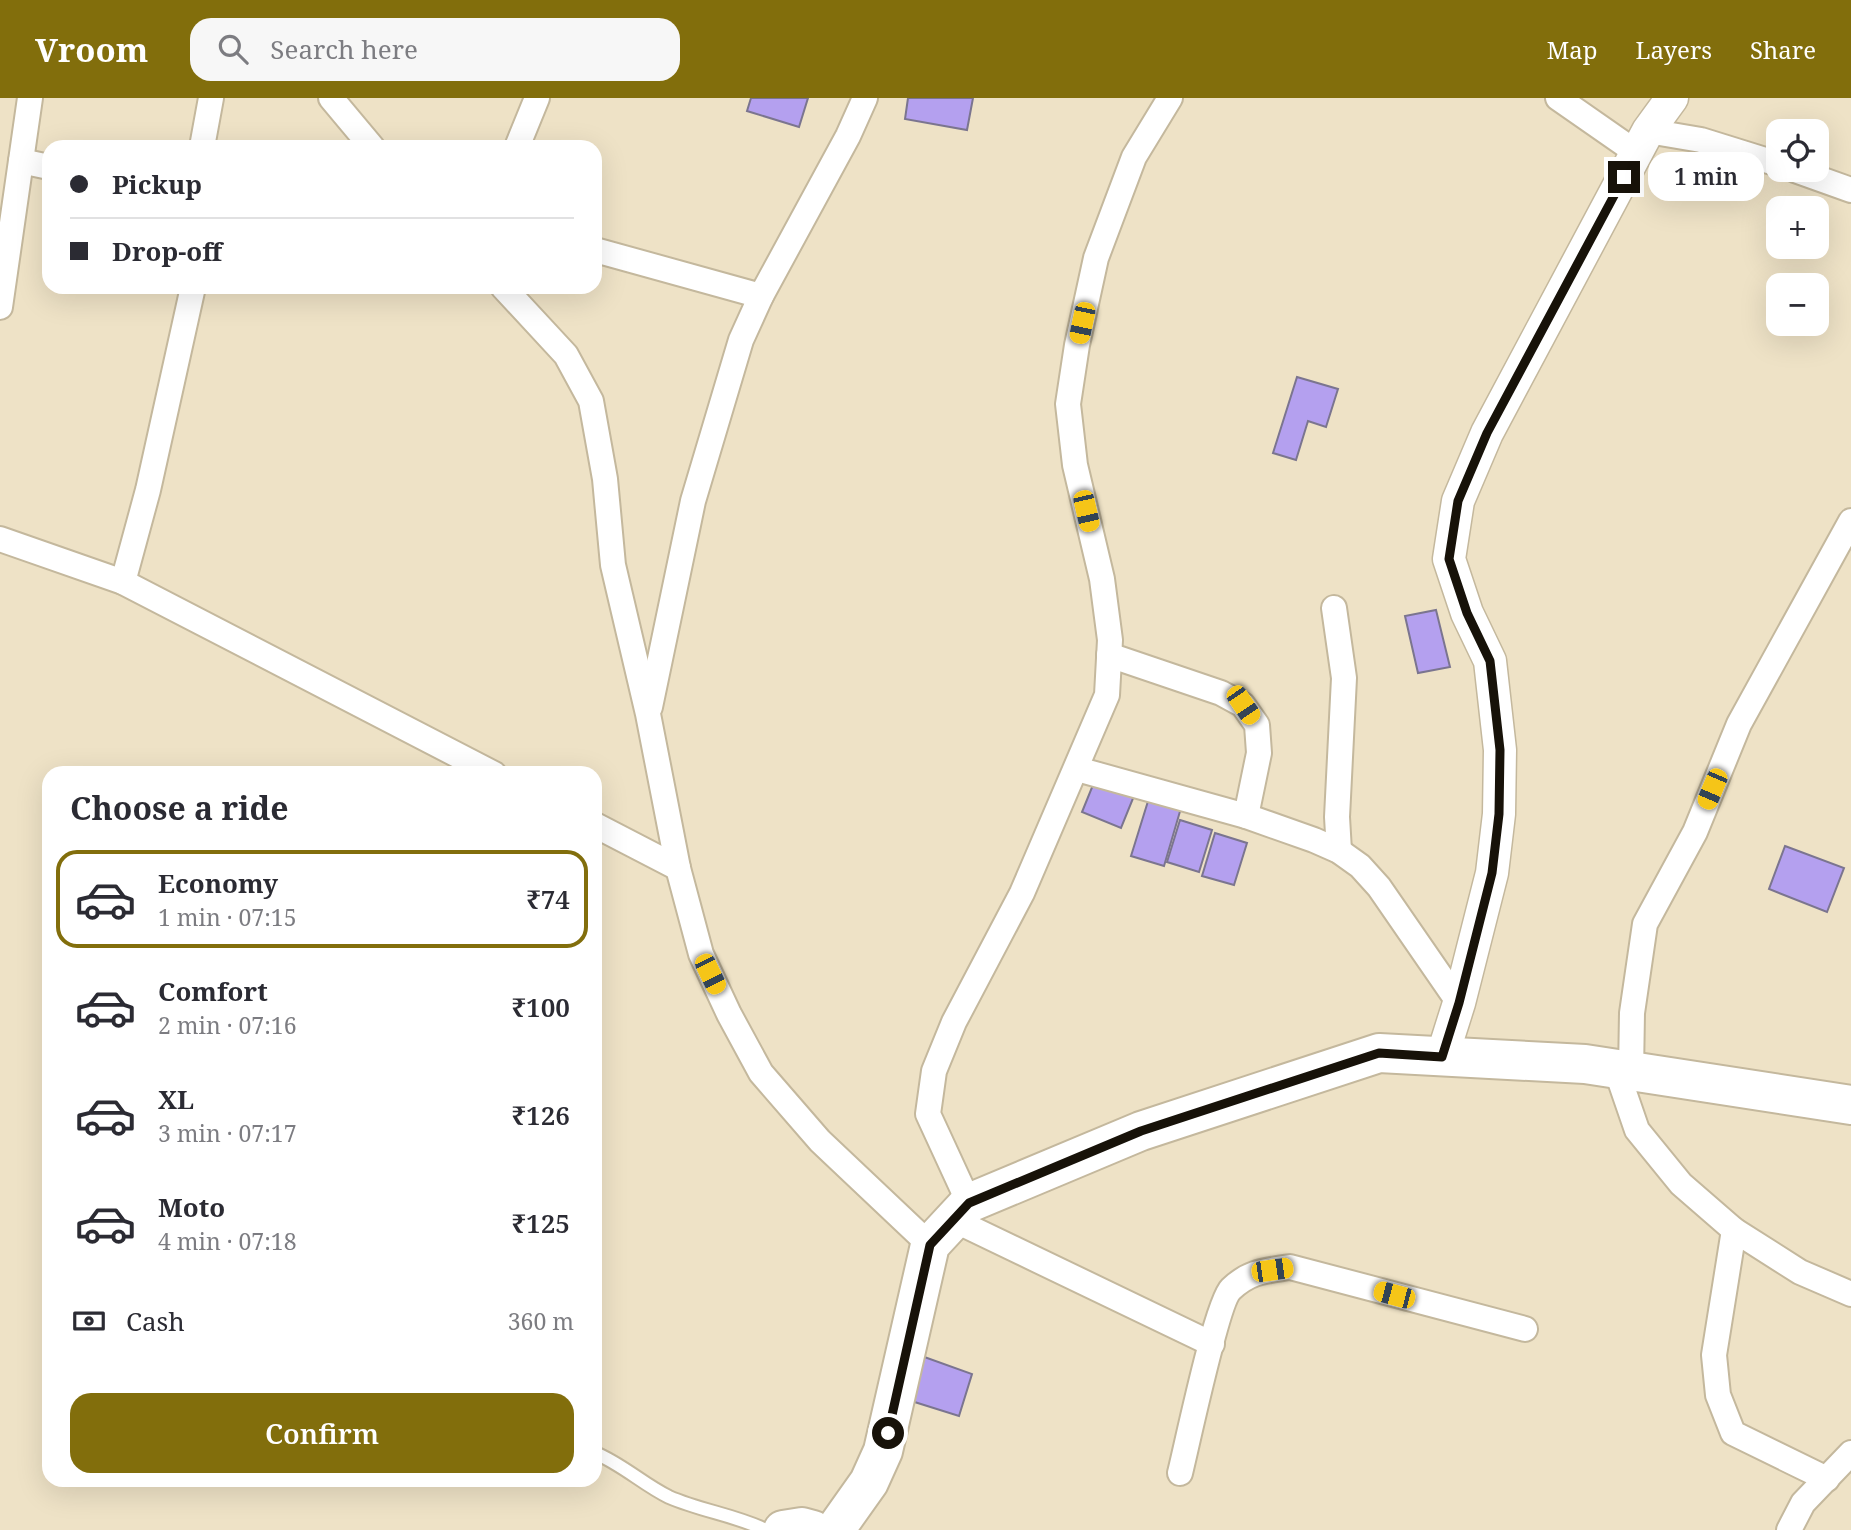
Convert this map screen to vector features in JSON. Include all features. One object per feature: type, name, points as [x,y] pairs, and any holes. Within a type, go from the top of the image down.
[{"type":"main road","points":[[835,1530],[869,1482],[883,1451],[951,1222],[1141,1131],[1379,1053],[1585,1065],[1851,1105]]},
{"type":"main road","points":[[783,1530],[802,1527],[813,1530]]},
{"type":"street","points":[[0,307],[30,98]]},
{"type":"street","points":[[203,140],[211,98]]},
{"type":"street","points":[[331,98],[366,140]]},
{"type":"street","points":[[520,140],[537,98]]},
{"type":"street","points":[[648,715],[693,501],[741,340],[761,296],[848,136],[865,98]]},
{"type":"street","points":[[951,1222],[928,1114],[934,1071],[954,1022],[1022,893],[1107,695],[1110,640],[1102,579],[1075,465],[1068,404],[1077,345],[1096,258],[1134,157],[1170,98]]},
{"type":"street","points":[[1558,98],[1642,142],[1701,140],[1766,160]]},
{"type":"street","points":[[1442,1057],[1459,1003],[1492,873],[1499,814],[1500,750],[1490,661],[1467,613],[1449,559],[1458,501],[1487,433],[1642,142],[1672,98]]},
{"type":"street","points":[[21,161],[42,166]]},
{"type":"street","points":[[1829,182],[1851,190]]},
{"type":"street","points":[[602,252],[761,296]]},
{"type":"street","points":[[123,582],[148,490],[191,294]]},
{"type":"street","points":[[509,294],[566,355],[591,401],[605,479],[613,565],[648,715],[678,868],[701,954],[761,1073],[820,1141],[951,1222],[1212,1344]]},
{"type":"street","points":[[1851,521],[1739,724],[1695,832],[1645,924],[1624,1070],[1637,1130],[1681,1184],[1734,1230],[1800,1272],[1851,1294]]},
{"type":"street","points":[[0,539],[123,582],[479,766]]},
{"type":"street","points":[[1334,608],[1344,678],[1337,817],[1339,851]]},
{"type":"street","points":[[1109,654],[1221,693],[1243,705],[1256,725],[1259,753],[1247,817]]},
{"type":"street","points":[[1077,769],[1247,817],[1314,839],[1339,851],[1360,866],[1379,887],[1459,1003]]},
{"type":"street","points":[[602,829],[678,868]]},
{"type":"street","points":[[1734,1230],[1714,1355],[1718,1395],[1732,1433],[1827,1479]]},
{"type":"street","points":[[1180,1473],[1212,1344],[1228,1292],[1254,1272],[1290,1267],[1525,1329]]},
{"type":"street","points":[[1790,1530],[1803,1503],[1850,1455]]},
{"type":"lane","points":[[602,1457],[669,1497],[744,1519],[766,1530]]},
{"type":"building","points":[[751,98],[808,98],[799,127],[747,111]]},
{"type":"building","points":[[908,98],[973,98],[967,130],[905,119]]},
{"type":"building","points":[[1297,377],[1338,389],[1326,427],[1308,421],[1296,460],[1273,453]]},
{"type":"building","points":[[1436,610],[1450,667],[1418,673],[1405,616]]},
{"type":"building","points":[[1097,775],[1136,791],[1121,828],[1082,812]]},
{"type":"building","points":[[1149,798],[1181,808],[1164,866],[1131,856]]},
{"type":"building","points":[[1180,820],[1212,830],[1199,872],[1167,862]]},
{"type":"building","points":[[1215,833],[1247,843],[1234,885],[1202,876]]},
{"type":"building","points":[[1785,846],[1844,868],[1827,912],[1769,889]]},
{"type":"building","points":[[916,1354],[972,1374],[959,1416],[905,1399]]},
{"type":"route","points":[[888,1433],[930,1245],[969,1203],[1141,1131],[1379,1053],[1442,1057],[1459,1003],[1492,873],[1499,814],[1500,750],[1490,661],[1467,613],[1449,559],[1458,501],[1487,433],[1624,177]]}]
